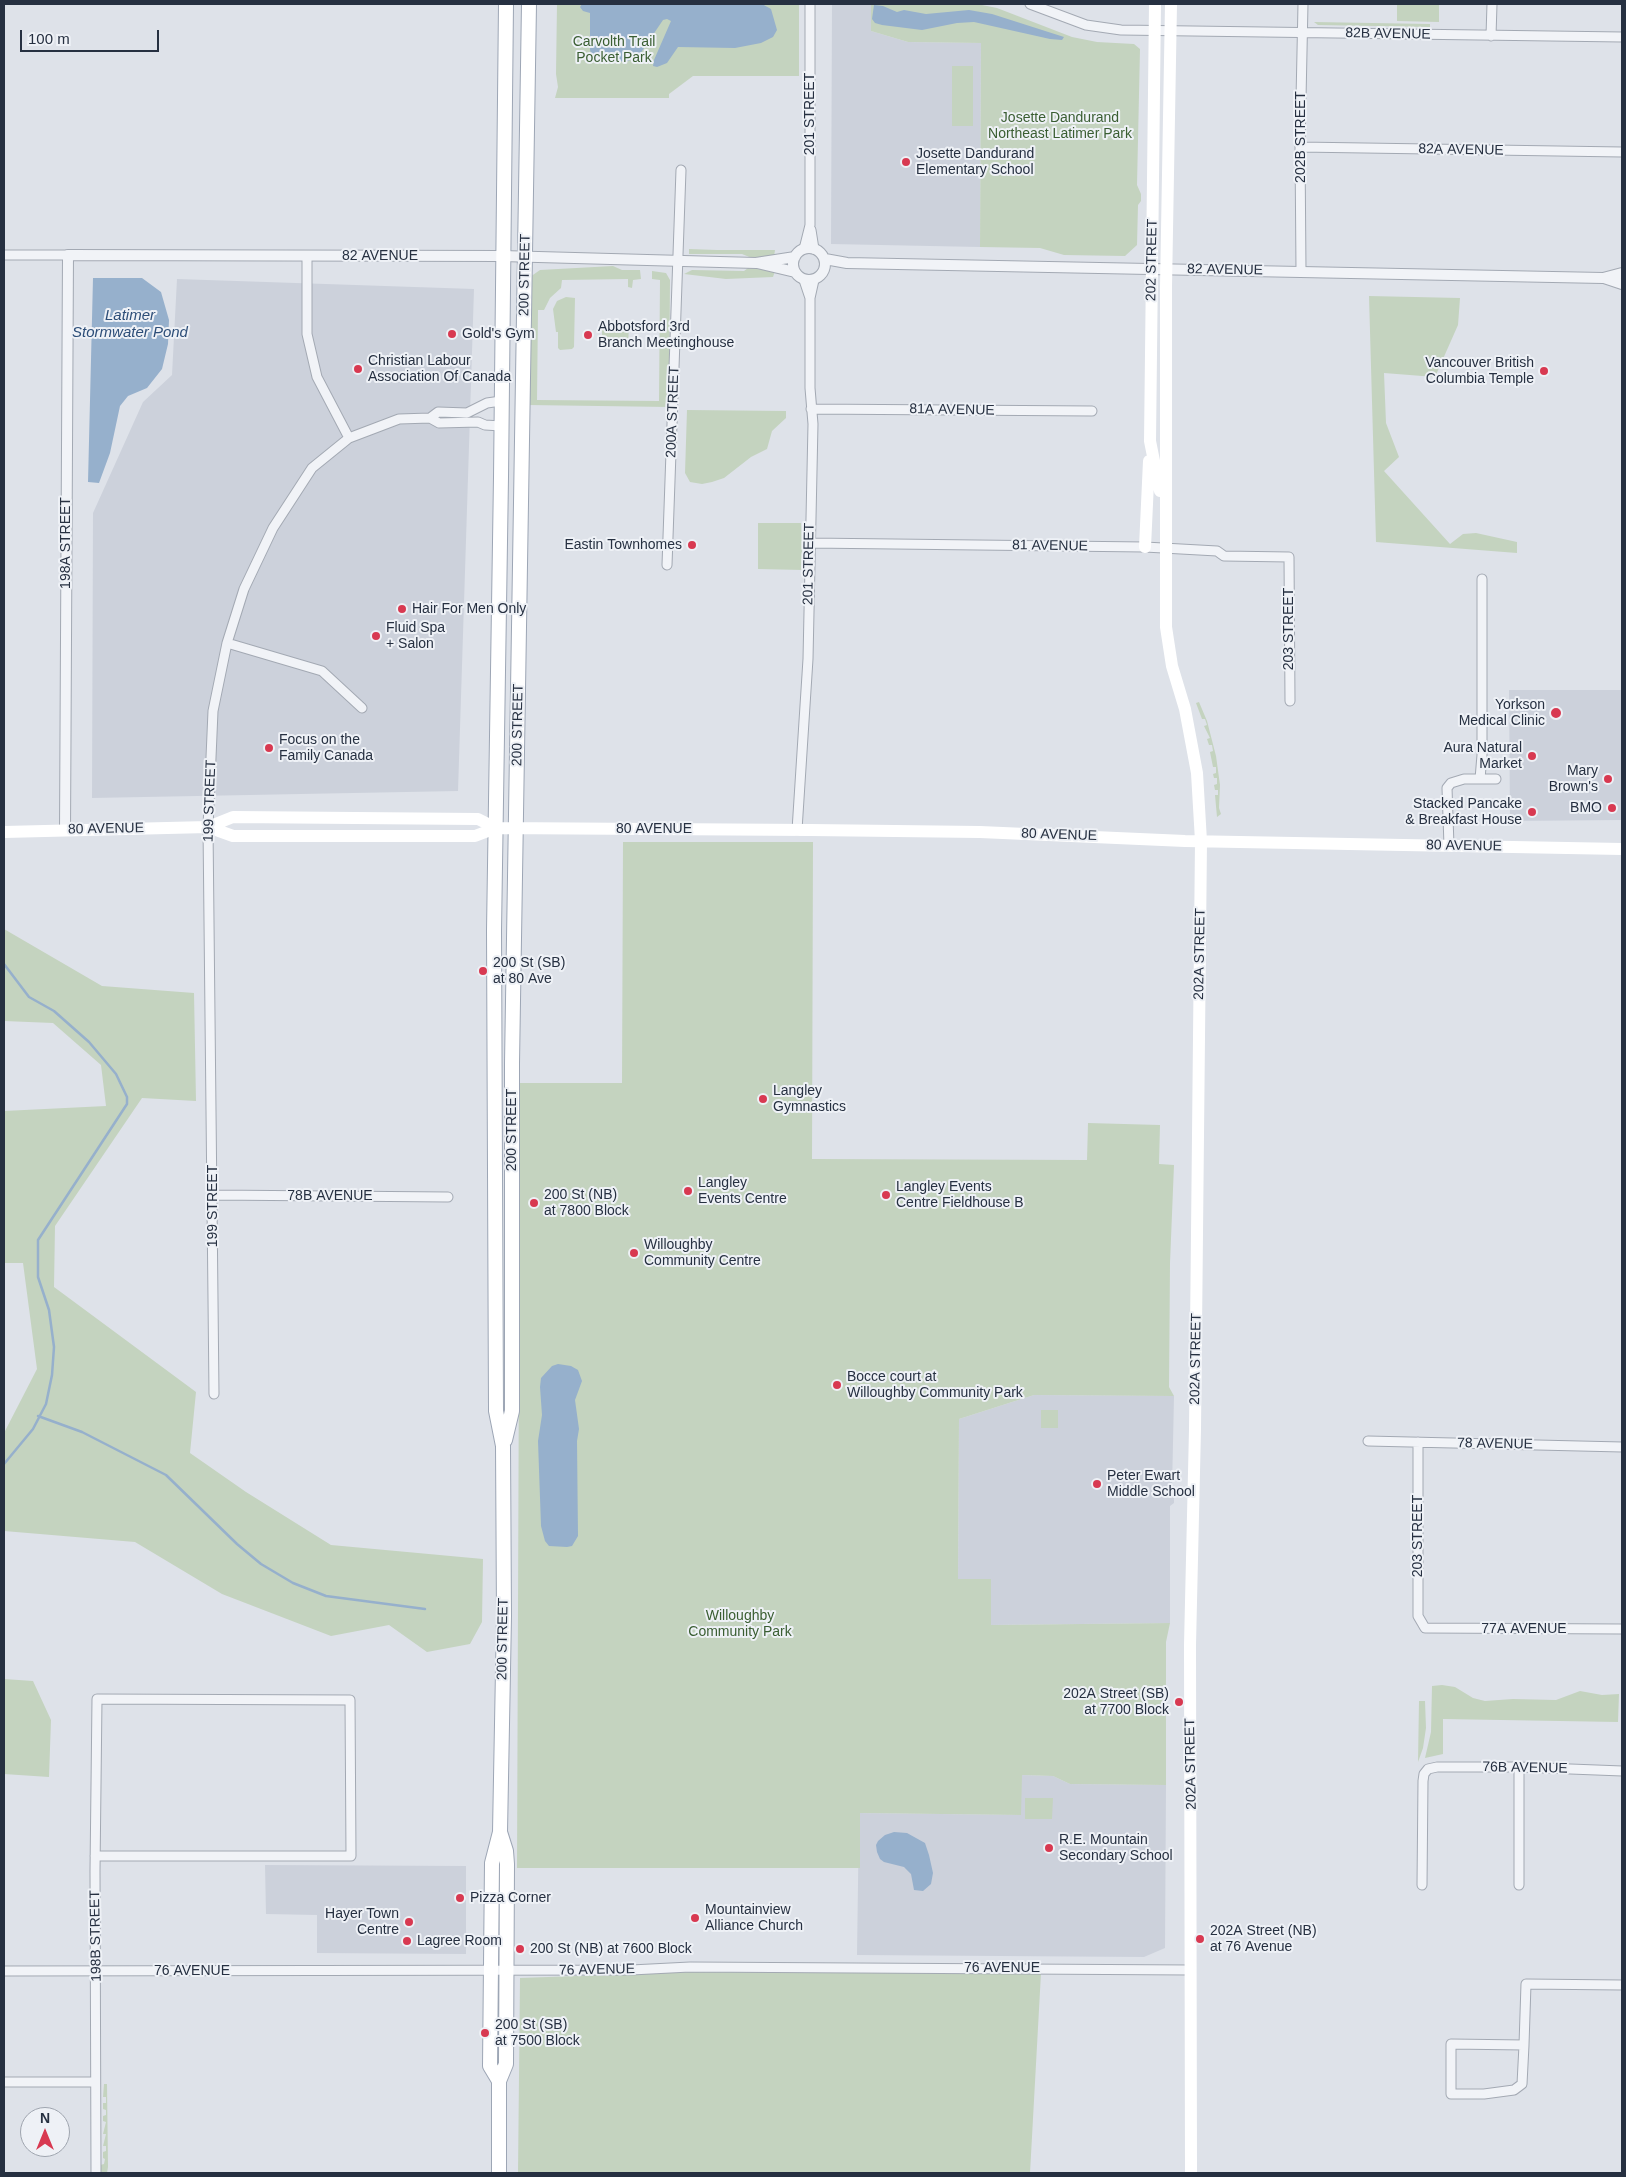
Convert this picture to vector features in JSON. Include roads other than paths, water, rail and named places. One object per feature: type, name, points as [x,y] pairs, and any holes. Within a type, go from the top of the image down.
[{"type":"main road","name":"200 STREET","points":[[499,2081],[490,2066],[492,1862],[500,1832],[504,1616],[503,1446],[496,1401],[494,930],[506,4]]},
{"type":"main road","name":"200 STREET","points":[[503,1446],[512,1411],[512,1096],[530,4]]},
{"type":"main road","name":"202 STREET","points":[[1155,4],[1150,441],[1165,515]]},
{"type":"main road","name":"202 STREET","points":[[1166,548],[1167,269],[1171,4]]},
{"type":"main road","points":[[1145,547],[1150,441]]},
{"type":"main road","name":"202A STREET","points":[[1166,548],[1168,644],[1194,753],[1200,798],[1201,841],[1190,1618],[1192,1799],[1190,1970],[1191,2173]]},
{"type":"main road","name":"80 AVENUE","points":[[4,832],[208,827],[233,817],[478,818],[496,828]]},
{"type":"main road","name":"80 AVENUE","points":[[208,827],[233,836],[475,836],[496,828],[797,830],[972,832],[1201,841],[1622,849]]},
{"type":"main road","name":"200 STREET","points":[[499,2173],[499,2081],[506,2064],[507,1864],[506,1851],[500,1832]]},
{"type":"street","name":"201 STREET","points":[[809,249],[810,4]]},
{"type":"street","name":"82B AVENUE","points":[[1030,4],[1086,25],[1101,28],[1154,31],[1622,37]]},
{"type":"street","name":"202B STREET","points":[[1302,271],[1300,147],[1303,4]]},
{"type":"street","points":[[1491,36],[1492,4]]},
{"type":"street","name":"82A AVENUE","points":[[1300,147],[1622,152]]},
{"type":"street","name":"200A STREET","points":[[667,565],[677,262],[680,248],[681,170]]},
{"type":"street","points":[[809,249],[819,251],[824,264],[822,274],[809,280],[795,272],[793,264],[794,257],[809,249]]},
{"type":"street","name":"82 AVENUE","points":[[4,255],[502,256],[756,263],[794,257]]},
{"type":"street","name":"198A STREET","points":[[65,830],[68,255]]},
{"type":"street","points":[[307,256],[307,334],[317,377],[349,438],[399,419],[430,418],[439,423],[478,422],[485,425],[501,426]]},
{"type":"street","name":"82 AVENUE","points":[[756,263],[795,272]]},
{"type":"street","name":"82 AVENUE","points":[[824,264],[1302,271],[1603,278],[1622,273]]},
{"type":"street","name":"82 AVENUE","points":[[1603,278],[1622,284]]},
{"type":"street","name":"201 STREET","points":[[797,830],[808,659],[813,424],[811,408],[809,280]]},
{"type":"street","points":[[430,418],[438,412],[467,412],[486,403],[501,401]]},
{"type":"street","name":"81A AVENUE","points":[[811,408],[1092,411]]},
{"type":"street","name":"199 STREET","points":[[214,1394],[208,827],[213,710],[227,643],[244,590],[273,528],[312,468],[349,438]]},
{"type":"street","name":"81 AVENUE","points":[[810,543],[1145,547],[1217,551],[1224,556],[1289,557]]},
{"type":"street","name":"203 STREET","points":[[1289,557],[1290,701]]},
{"type":"street","points":[[1480,779],[1482,755],[1482,579]]},
{"type":"street","points":[[227,643],[322,670],[362,708]]},
{"type":"street","points":[[1449,846],[1447,788],[1451,783],[1464,779],[1496,780]]},
{"type":"street","name":"78B AVENUE","points":[[213,1195],[448,1197]]},
{"type":"street","name":"78 AVENUE","points":[[1368,1441],[1622,1446]]},
{"type":"street","name":"203 STREET","points":[[1418,1442],[1418,1616],[1425,1628]]},
{"type":"street","name":"77A AVENUE","points":[[1425,1628],[1622,1629]]},
{"type":"street","name":"198B STREET","points":[[95,1856],[351,1856],[350,1700],[97,1699],[95,1856],[96,2173]]},
{"type":"street","points":[[1519,1767],[1519,1885]]},
{"type":"street","name":"76B AVENUE","points":[[1422,1886],[1423,1781],[1424,1774],[1428,1769],[1519,1767],[1622,1770]]},
{"type":"street","name":"76 AVENUE","points":[[4,1972],[631,1970],[690,1966],[1190,1970]]},
{"type":"street","points":[[1524,2045],[1452,2044],[1451,2094],[1484,2094],[1514,2090],[1522,2084],[1524,2045],[1526,1984],[1622,1985]]},
{"type":"street","points":[[4,2082],[95,2082]]},
{"type":"water","points":[[582,4],[762,4],[771,9],[777,30],[773,37],[761,43],[735,48],[678,47],[667,63],[657,67],[653,66],[654,60],[671,21],[663,20],[640,54],[626,62],[596,58],[592,56],[590,50],[590,13],[583,11],[580,7]]},
{"type":"water","points":[[874,5],[883,6],[897,12],[904,10],[926,14],[969,10],[992,14],[1064,37],[1062,40],[1050,39],[974,22],[957,23],[922,30],[882,25],[875,23],[872,19]]},
{"type":"water","name":"Latimer Stormwater Pond","points":[[93,278],[142,278],[161,292],[169,320],[168,344],[162,369],[147,388],[128,396],[120,406],[110,453],[99,483],[88,482]]},
{"type":"water","points":[[558,1364],[571,1366],[578,1370],[582,1381],[575,1400],[579,1429],[577,1441],[578,1536],[572,1546],[567,1547],[549,1546],[545,1541],[541,1526],[538,1441],[542,1415],[540,1387],[541,1378],[552,1366]]},
{"type":"water","points":[[894,1832],[907,1833],[925,1843],[933,1873],[931,1884],[923,1891],[914,1890],[911,1874],[904,1867],[884,1862],[880,1859],[876,1845],[878,1841],[885,1835]]},
{"type":"waterway","points":[[4,964],[29,997],[54,1011],[89,1042],[116,1074],[127,1097],[127,1104],[38,1240],[38,1277],[49,1310],[54,1347],[52,1375],[46,1404],[33,1429],[4,1464]]},
{"type":"waterway","points":[[38,1416],[82,1432],[166,1475],[237,1544],[261,1564],[293,1583],[326,1596],[425,1609]]},
{"type":"place","name":"Josette Dandurand Elementary School","points":[[906,162]]},
{"type":"place","name":"Gold's Gym","points":[[452,334]]},
{"type":"place","name":"Abbotsford 3rd Branch Meetinghouse","points":[[588,335]]},
{"type":"place","name":"Christian Labour Association Of Canada","points":[[358,369]]},
{"type":"place","name":"Vancouver British Columbia Temple","points":[[1544,371]]},
{"type":"place","name":"Eastin Townhomes","points":[[692,545]]},
{"type":"place","name":"Hair For Men Only","points":[[402,609]]},
{"type":"place","name":"Fluid Spa + Salon","points":[[376,636]]},
{"type":"place","name":"Yorkson Medical Clinic","points":[[1556,713]]},
{"type":"place","name":"Focus on the Family Canada","points":[[269,748]]},
{"type":"place","name":"Aura Natural Market","points":[[1532,756]]},
{"type":"place","name":"Mary Brown's","points":[[1608,779]]},
{"type":"place","name":"BMO","points":[[1612,808]]},
{"type":"place","name":"Stacked Pancake & Breakfast House","points":[[1532,812]]},
{"type":"place","name":"200 St (SB) at 80 Ave","points":[[483,971]]},
{"type":"place","name":"Langley Gymnastics","points":[[763,1099]]},
{"type":"place","name":"Langley Events Centre","points":[[688,1191]]},
{"type":"place","name":"Langley Events Centre Fieldhouse B","points":[[886,1195]]},
{"type":"place","name":"200 St (NB) at 7800 Block","points":[[534,1203]]},
{"type":"place","name":"Willoughby Community Centre","points":[[634,1253]]},
{"type":"place","name":"Bocce court at Willoughby Community Park","points":[[837,1385]]},
{"type":"place","name":"Peter Ewart Middle School","points":[[1097,1484]]},
{"type":"place","name":"202A Street (SB) at 7700 Block","points":[[1179,1702]]},
{"type":"place","name":"R.E. Mountain Secondary School","points":[[1049,1848]]},
{"type":"place","name":"Pizza Corner","points":[[460,1898]]},
{"type":"place","name":"Mountainview Alliance Church","points":[[695,1918]]},
{"type":"place","name":"Hayer Town Centre","points":[[409,1922]]},
{"type":"place","name":"202A Street (NB) at 76 Avenue","points":[[1200,1939]]},
{"type":"place","name":"Lagree Room","points":[[407,1941]]},
{"type":"place","name":"200 St (NB) at 7600 Block","points":[[520,1949]]},
{"type":"place","name":"200 St (SB) at 7500 Block","points":[[485,2033]]},
{"type":"park label","name":"Carvolth Trail Pocket Park","points":[[614,50]]},
{"type":"park label","name":"Josette Dandurand Northeast Latimer Park","points":[[1060,126]]},
{"type":"park label","name":"Willoughby Community Park","points":[[740,1624]]}]
